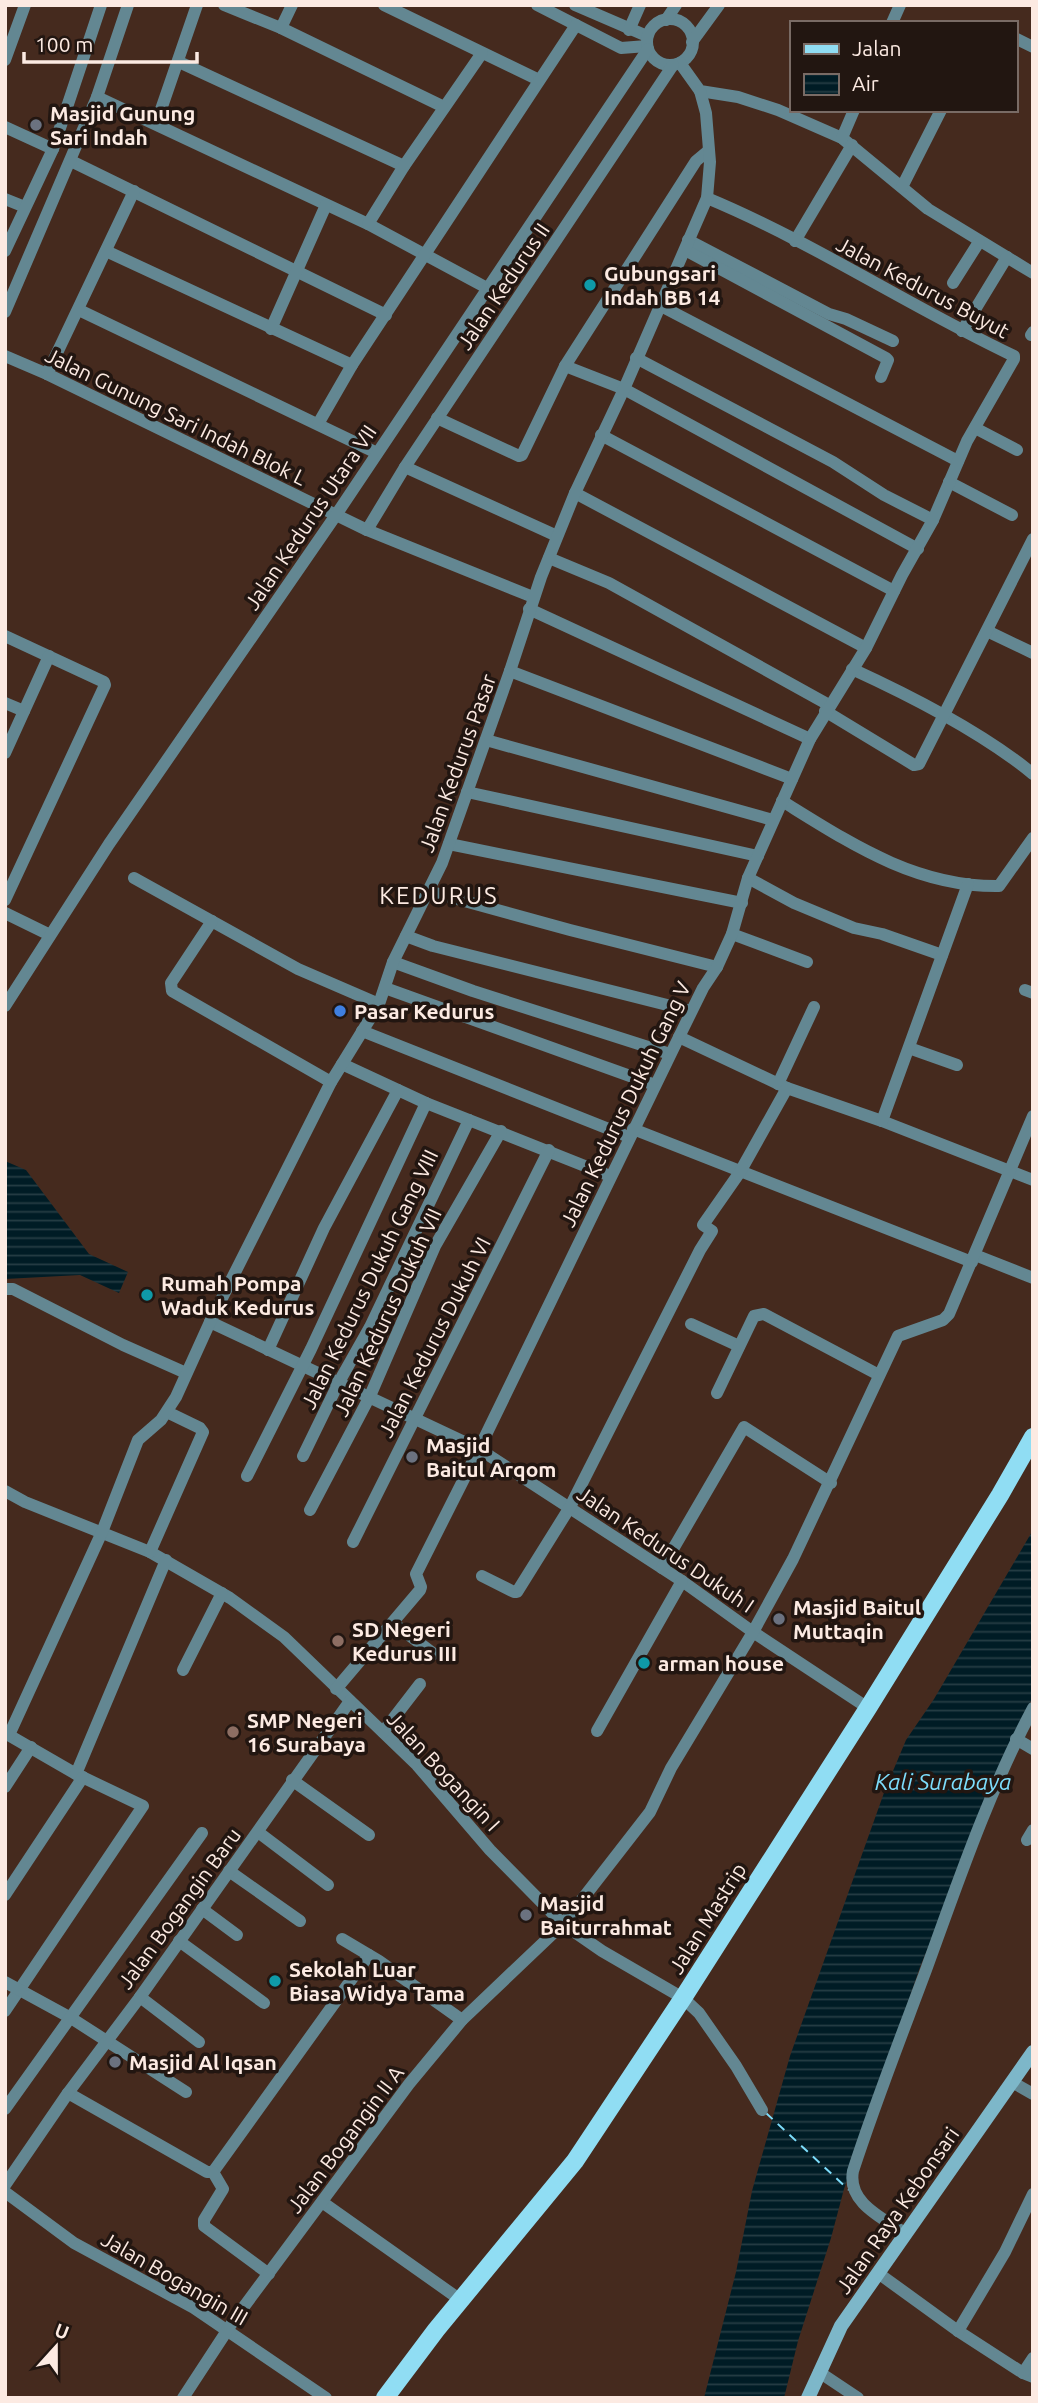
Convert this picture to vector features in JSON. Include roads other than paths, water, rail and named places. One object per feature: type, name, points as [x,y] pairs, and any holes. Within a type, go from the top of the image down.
[{"type":"main road","name":"Jalan Mastrip","points":[[384,2398],[436,2330],[575,2161],[683,1998],[868,1708],[1033,1437]]},
{"type":"main road","name":"Jalan Raya Kebonsari","points":[[808,2398],[841,2326],[1033,2052]]},
{"type":"street","points":[[5,60],[25,5]]},
{"type":"street","points":[[5,251],[53,149],[101,5]]},
{"type":"street","points":[[5,312],[72,161],[128,5]]},
{"type":"street","points":[[156,124],[197,5]]},
{"type":"street","points":[[224,5],[281,29],[444,107]]},
{"type":"street","points":[[281,29],[292,5]]},
{"type":"street","points":[[384,5],[539,80]]},
{"type":"street","points":[[537,5],[621,48],[647,44]]},
{"type":"street","points":[[575,5],[629,30],[647,44],[651,55],[661,63],[677,64],[689,54],[692,42],[719,5]]},
{"type":"street","points":[[629,30],[640,5]]},
{"type":"street","points":[[666,20],[676,5]]},
{"type":"street","points":[[893,21],[900,5]]},
{"type":"street","points":[[647,44],[654,26],[666,20],[684,25],[689,30],[692,42]]},
{"type":"street","points":[[318,424],[352,365],[576,25]]},
{"type":"street","points":[[1017,39],[1033,47]]},
{"type":"street","name":"Jalan Kedurus Utara VII","points":[[5,1006],[109,844],[336,515],[647,44]]},
{"type":"street","points":[[368,224],[404,166],[482,53]]},
{"type":"street","points":[[179,62],[404,166]]},
{"type":"street","points":[[531,603],[575,493],[624,389],[707,198],[706,113],[700,91],[677,64]]},
{"type":"street","name":"Jalan Kedurus II","points":[[367,530],[437,418],[677,64]]},
{"type":"street","points":[[700,91],[738,97],[778,110],[847,142],[928,209],[1033,273]]},
{"type":"street","points":[[97,97],[368,224],[487,288]]},
{"type":"street","points":[[795,241],[847,142],[854,112]]},
{"type":"street","points":[[902,187],[940,112]]},
{"type":"street","points":[[5,127],[53,149]]},
{"type":"street","points":[[437,418],[519,456],[522,455],[565,366],[696,161],[708,151]]},
{"type":"street","points":[[72,161],[386,315]]},
{"type":"street","points":[[47,374],[134,191]]},
{"type":"street","points":[[5,198],[25,207]]},
{"type":"street","name":"Jalan Kedurus Buyut","points":[[707,198],[795,241],[1015,357],[958,461],[933,520],[866,648]]},
{"type":"street","points":[[271,329],[326,205]]},
{"type":"street","points":[[953,284],[979,242]]},
{"type":"street","points":[[686,245],[893,341]]},
{"type":"street","points":[[686,245],[886,358],[888,360],[881,377]]},
{"type":"street","points":[[106,251],[352,365]]},
{"type":"street","points":[[962,331],[1007,257]]},
{"type":"street","points":[[659,305],[958,461]]},
{"type":"street","points":[[79,310],[377,453]]},
{"type":"street","name":"Jalan Gunung Sari Indah Blok L","points":[[5,356],[367,530],[531,603],[810,739]]},
{"type":"street","points":[[636,358],[833,462],[884,495],[933,520]]},
{"type":"street","points":[[565,366],[624,389],[918,549]]},
{"type":"street","points":[[975,428],[1017,450]]},
{"type":"street","points":[[601,435],[894,591]]},
{"type":"street","points":[[405,467],[557,536]]},
{"type":"street","points":[[950,482],[1012,515]]},
{"type":"street","points":[[575,493],[866,648]]},
{"type":"street","points":[[549,558],[609,583],[827,708],[914,765],[919,764],[1033,539]]},
{"type":"street","name":"Jalan Kedurus Pasar","points":[[167,1412],[331,1083],[379,1004],[393,962],[449,844],[531,603]]},
{"type":"street","points":[[987,631],[1033,653]]},
{"type":"street","points":[[5,636],[104,682],[105,688],[5,901]]},
{"type":"street","name":"Jalan Kedurus Dukuh Gang V","points":[[393,1623],[420,1590],[415,1574],[479,1449],[670,1054],[703,988],[717,967],[732,934],[748,878],[810,739],[866,648]]},
{"type":"street","points":[[5,753],[49,656]]},
{"type":"street","points":[[852,669],[944,716],[999,749],[1033,774]]},
{"type":"street","points":[[510,671],[792,779]]},
{"type":"street","points":[[5,703],[24,711]]},
{"type":"street","points":[[486,740],[773,820]]},
{"type":"street","points":[[467,792],[758,856]]},
{"type":"street","points":[[782,800],[866,852],[940,881],[996,887],[1002,885],[1033,838]]},
{"type":"street","points":[[449,844],[742,903]]},
{"type":"street","points":[[134,878],[299,970],[379,1004]]},
{"type":"street","points":[[748,878],[794,903],[854,928],[882,934],[942,955]]},
{"type":"street","points":[[882,1121],[968,884]]},
{"type":"street","points":[[428,891],[717,967]]},
{"type":"street","points":[[5,913],[50,935]]},
{"type":"street","points":[[212,921],[171,984],[172,991],[331,1083]]},
{"type":"street","points":[[732,934],[807,962]]},
{"type":"street","points":[[406,936],[433,947],[691,1012]]},
{"type":"street","points":[[393,962],[453,985],[670,1054]]},
{"type":"street","points":[[385,988],[655,1085]]},
{"type":"street","points":[[482,1576],[517,1592],[570,1507],[712,1231],[703,1225],[740,1172],[783,1086],[814,1007]]},
{"type":"street","points":[[362,1031],[631,1133],[974,1259],[1033,1278]]},
{"type":"street","points":[[679,1037],[783,1086],[1033,1180]]},
{"type":"street","points":[[909,1048],[957,1065]]},
{"type":"street","points":[[342,1064],[426,1103],[610,1176]]},
{"type":"street","points":[[268,1350],[324,1228],[398,1090]]},
{"type":"street","points":[[247,1476],[304,1365],[426,1103]]},
{"type":"street","name":"Jalan Bogangin II A","points":[[183,2398],[228,2329],[409,2084],[462,2020],[563,1923],[650,1812],[671,1768],[753,1632],[793,1559],[898,1336],[943,1320],[949,1314],[1033,1116]]},
{"type":"street","name":"Jalan Kedurus Dukuh Gang VIII","points":[[303,1456],[339,1382],[370,1327],[470,1120]]},
{"type":"street","name":"Jalan Kedurus Dukuh VII","points":[[310,1510],[370,1396],[435,1246],[501,1131]]},
{"type":"street","name":"Jalan Kedurus Dukuh VI","points":[[353,1542],[549,1150]]},
{"type":"street","points":[[5,1289],[13,1289],[186,1373]]},
{"type":"street","points":[[717,1393],[754,1316],[764,1314],[879,1375]]},
{"type":"street","name":"Jalan Kedurus Dukuh I","points":[[210,1322],[479,1449],[682,1581],[868,1708]]},
{"type":"street","points":[[691,1324],[739,1346]]},
{"type":"street","points":[[5,2011],[142,1809],[142,1804],[79,1775],[7,1734],[102,1532],[138,1440],[167,1412],[202,1429],[203,1432],[150,1552]]},
{"type":"street","points":[[662,1568],[744,1427],[831,1483]]},
{"type":"street","name":"Jalan Bogangin I","points":[[5,1491],[25,1502],[166,1560],[222,1593],[284,1637],[417,1765],[490,1850],[563,1923],[602,1951],[683,1998],[699,2012],[762,2110]]},
{"type":"street","points":[[5,1895],[79,1775],[166,1560]]},
{"type":"street","points":[[597,1731],[682,1581]]},
{"type":"street","points":[[183,1670],[222,1593]]},
{"type":"street","points":[[336,1689],[393,1623],[434,1654]]},
{"type":"street","points":[[383,1732],[420,1685]]},
{"type":"street","name":"Jalan Bogangin Baru","points":[[106,2042],[350,1701]]},
{"type":"street","points":[[906,2234],[863,2204],[855,2195],[851,2181],[853,2171],[956,1885],[1016,1740],[1033,1708]]},
{"type":"street","points":[[1016,1740],[1033,1749]]},
{"type":"street","points":[[5,1787],[31,1747]]},
{"type":"street","points":[[292,1780],[369,1835]]},
{"type":"street","points":[[257,1832],[328,1885]]},
{"type":"street","points":[[5,2109],[202,1833]]},
{"type":"street","points":[[229,1871],[300,1921]]},
{"type":"street","points":[[202,1909],[237,1935]]},
{"type":"street","points":[[342,1939],[462,2020]]},
{"type":"street","points":[[179,1941],[264,2003]]},
{"type":"street","points":[[214,2172],[369,1955]]},
{"type":"street","points":[[5,1982],[71,2018],[186,2092]]},
{"type":"street","points":[[140,1997],[199,2042]]},
{"type":"street","points":[[5,2185],[106,2042]]},
{"type":"street","points":[[1012,2082],[1033,2094]]},
{"type":"street","points":[[68,2093],[207,2172],[214,2172]]},
{"type":"street","points":[[214,2172],[223,2189],[204,2220],[204,2226],[268,2274]]},
{"type":"street","name":"Jalan Bogangin III","points":[[5,2192],[74,2243],[228,2329],[326,2398]]},
{"type":"street","points":[[958,2330],[1005,2252],[1033,2194]]},
{"type":"street","points":[[322,2202],[462,2301]]},
{"type":"street","points":[[878,2273],[958,2330],[1028,2375],[1033,2358]]},
{"type":"street","points":[[819,2372],[858,2398]]},
{"type":"water","points":[[5,1161],[26,1170],[89,1254],[128,1272],[119,1293],[80,1275],[5,1279]]},
{"type":"water","name":"Kali Surabaya","points":[[1033,1530],[1033,1696],[920,1967],[844,2189],[798,2341],[784,2398],[704,2398],[736,2272],[752,2191],[790,2056],[885,1790],[906,1740],[934,1699]]},
{"type":"place","name":"Masjid Gunung Sari Indah","points":[[36,125]]},
{"type":"place","name":"Gubungsari Indah BB 14","points":[[590,285]]},
{"type":"place","name":"Pasar Kedurus","points":[[340,1011]]},
{"type":"place","name":"Rumah Pompa Waduk Kedurus","points":[[147,1295]]},
{"type":"place","name":"Masjid Baitul Arqom","points":[[412,1457]]},
{"type":"place","name":"Masjid Baitul Muttaqin","points":[[779,1619]]},
{"type":"place","name":"SD Negeri Kedurus III","points":[[338,1641]]},
{"type":"place","name":"arman house","points":[[644,1663]]},
{"type":"place","name":"SMP Negeri 16 Surabaya","points":[[233,1732]]},
{"type":"place","name":"Masjid Baiturrahmat","points":[[526,1915]]},
{"type":"place","name":"Sekolah Luar Biasa Widya Tama","points":[[275,1981]]},
{"type":"place","name":"Masjid Al Iqsan","points":[[115,2062]]},
{"type":"district","name":"KEDURUS","points":[[439,895]]}]
